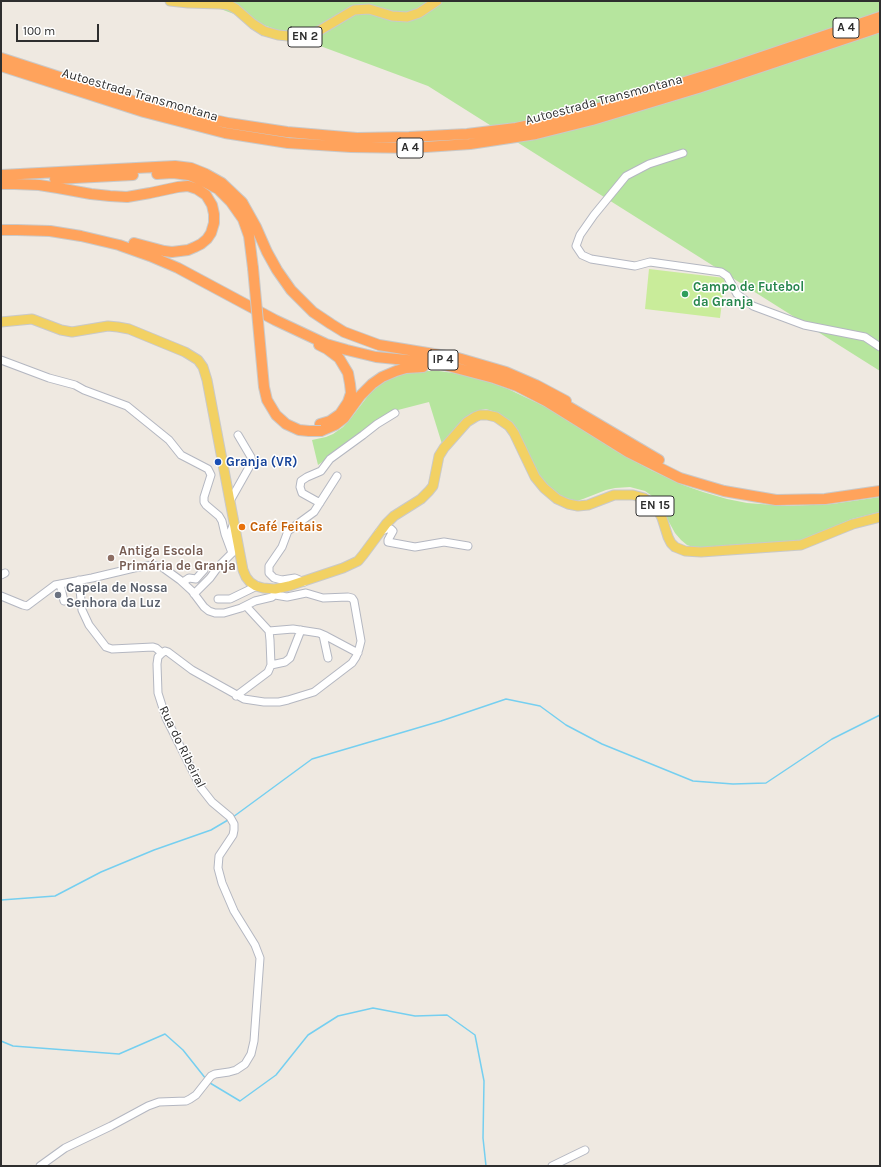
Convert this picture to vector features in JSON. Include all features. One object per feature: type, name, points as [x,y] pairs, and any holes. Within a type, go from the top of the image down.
[{"type":"highway","name":"Autoestrada Transmontana","points":[[1,66],[144,112],[225,133],[288,143],[351,147],[411,148],[470,144],[536,134],[592,120],[698,88],[880,17]]},
{"type":"highway","name":"Autoestrada Transmontana","points":[[1,58],[146,105],[228,122],[287,132],[341,137],[409,137],[467,134],[563,118],[814,44],[880,27]]},
{"type":"highway","points":[[1,175],[175,166],[191,168],[206,174],[222,183],[242,202],[256,227],[267,252],[292,290],[313,312],[330,324],[344,332],[380,345],[464,360],[516,376],[566,401],[644,452]]},
{"type":"highway","points":[[1,183],[25,180],[173,173],[189,175],[203,180],[218,189],[231,202],[243,219],[249,236],[256,270]]},
{"type":"highway","points":[[1,183],[39,185],[92,194],[121,197],[150,193],[178,186],[188,186],[197,189],[206,195],[212,205],[214,214],[214,223],[207,239],[201,244],[188,250],[172,252],[151,248],[117,238],[63,228],[38,225],[1,225]]},
{"type":"highway","points":[[236,197],[248,218],[254,235],[264,388],[267,400],[276,415],[286,424],[299,430],[335,425],[344,418],[360,396],[372,384],[382,377],[406,368],[419,366],[465,370]]},
{"type":"highway","name":"IP 4","points":[[1,225],[44,228],[80,233],[116,241],[170,261],[216,283],[279,317],[310,332],[339,343],[372,351],[465,363],[505,375],[533,387],[557,400],[682,474],[725,487],[776,495],[825,494],[880,486]]},
{"type":"highway","name":"IP 4","points":[[1,230],[50,231],[81,236],[119,245],[157,259],[326,344],[376,357],[437,363],[494,378],[517,386],[546,401],[628,452],[680,478],[724,492],[776,500],[825,499],[880,491]]},
{"type":"highway","points":[[211,286],[283,327],[327,349],[339,358],[348,373],[350,393],[348,402],[340,414],[321,428]]},
{"type":"main road","name":"EN 2","points":[[170,1],[227,5],[236,9],[261,30],[276,35],[298,37],[307,37],[312,35],[350,12],[356,10],[368,9],[404,17],[417,14],[437,1]]},
{"type":"main road","points":[[1,322],[32,319],[61,330],[72,332],[108,326],[118,326],[129,329],[194,357],[200,363],[203,367],[207,380],[243,570],[248,580],[257,586]]},
{"type":"main road","name":"EN 15","points":[[257,586],[277,592],[343,568],[355,562],[363,555],[378,532],[394,516],[418,501],[429,491],[434,482],[440,453],[456,433],[467,422],[475,417],[487,415],[499,418],[507,424],[537,481],[557,498],[568,504],[578,506],[588,505],[614,495],[632,495],[644,498],[653,504],[658,510],[671,542],[678,548],[689,552],[801,545],[853,524],[880,517]]},
{"type":"street","points":[[683,153],[649,164],[626,176],[594,215],[580,235],[576,246],[582,255],[591,259],[635,266],[650,262],[721,272],[727,276],[737,294],[753,306],[804,325],[865,337],[880,347]]},
{"type":"street","points":[[1,360],[49,378],[73,384],[127,406],[171,443],[181,455],[208,469],[211,475],[204,497],[204,502],[219,516],[222,521],[224,532],[232,553]]},
{"type":"street","points":[[320,503],[302,493],[300,487],[301,481],[321,471],[330,459],[377,424],[394,414]]},
{"type":"street","points":[[230,501],[252,462],[251,457],[238,435]]},
{"type":"street","points":[[304,582],[295,578],[284,580],[277,579],[270,575],[269,568],[282,547],[288,531],[313,513],[337,476]]},
{"type":"street","points":[[194,594],[232,553],[233,547],[230,533],[234,523]]},
{"type":"street","points":[[378,532],[391,529],[393,531],[388,542],[415,547],[444,542],[468,546]]},
{"type":"street","points":[[1,596],[27,606],[52,587],[60,584],[134,568],[153,565],[162,567],[184,582],[204,607],[215,613],[226,613],[246,606],[254,601],[271,597],[277,592],[287,597],[306,593],[323,598],[352,598],[360,638],[360,646],[352,663],[341,670],[319,689],[311,693],[288,700],[275,702],[246,699],[236,696],[215,682],[192,670],[170,653],[165,651],[162,653],[153,647],[112,649],[105,646],[89,625],[82,610],[79,580]]},
{"type":"street","points":[[184,582],[189,578],[196,580],[204,570]]},
{"type":"street","points":[[60,584],[64,601]]},
{"type":"street","points":[[218,599],[226,600],[257,586]]},
{"type":"street","points":[[236,696],[268,672],[271,665],[270,640],[268,631],[246,606]]},
{"type":"street","points":[[268,631],[293,629],[323,634],[358,653]]},
{"type":"street","points":[[271,665],[285,662],[290,658],[301,630]]},
{"type":"street","points":[[323,634],[328,658]]},
{"type":"street","name":"Rua do Ribeiral","points":[[40,1166],[66,1148],[148,1106],[160,1102],[190,1099],[196,1095],[214,1074],[236,1070],[245,1064],[251,1054],[254,1041],[260,958],[255,945],[234,912],[222,883],[218,864],[218,858],[222,850],[234,833],[233,822],[229,816],[212,802],[202,790],[166,718],[157,691],[156,669],[158,659],[162,653]]},
{"type":"street","points":[[552,1166],[585,1150]]},
{"type":"green space","points":[[199,1],[880,1],[880,371],[428,86]]},
{"type":"green space","name":"Campo de Futebol da Granja","points":[[649,269],[725,278],[720,318],[645,309]]},
{"type":"green space","points":[[421,371],[439,371],[460,374],[508,389],[548,408],[618,452],[651,470],[683,485],[703,492],[747,503],[787,506],[832,504],[880,497],[880,512],[852,519],[798,541],[696,548],[687,545],[681,540],[675,533],[658,502],[645,491],[630,487],[615,488],[577,501],[566,498],[554,492],[542,482],[508,420],[495,412],[486,409],[470,414],[442,444],[429,402],[394,411],[318,465],[312,440],[326,437],[343,427],[371,392],[382,383],[401,374]]},
{"type":"waterway","points":[[233,817],[312,759],[441,721],[506,699],[540,706],[566,725],[602,744],[693,781],[733,784],[766,783],[832,739],[880,715]]},
{"type":"waterway","points":[[1,900],[55,896],[101,872],[154,850],[211,830],[228,820]]},
{"type":"waterway","points":[[210,1083],[240,1101],[276,1075],[308,1035],[338,1016],[373,1008],[415,1016],[447,1015],[475,1035],[484,1081],[483,1138],[486,1166]]},
{"type":"waterway","points":[[1,1041],[13,1046],[119,1054],[165,1034],[183,1050],[206,1079]]},
{"type":"place","name":"Campo de Futebol da Granja","points":[[685,294]]},
{"type":"place","name":"Granja (VR)","points":[[218,462]]},
{"type":"place","name":"Café Feitais","points":[[242,527]]},
{"type":"place","name":"Antiga Escola Primária de Granja","points":[[111,558]]},
{"type":"place","name":"Capela de Nossa Senhora da Luz","points":[[58,595]]}]
